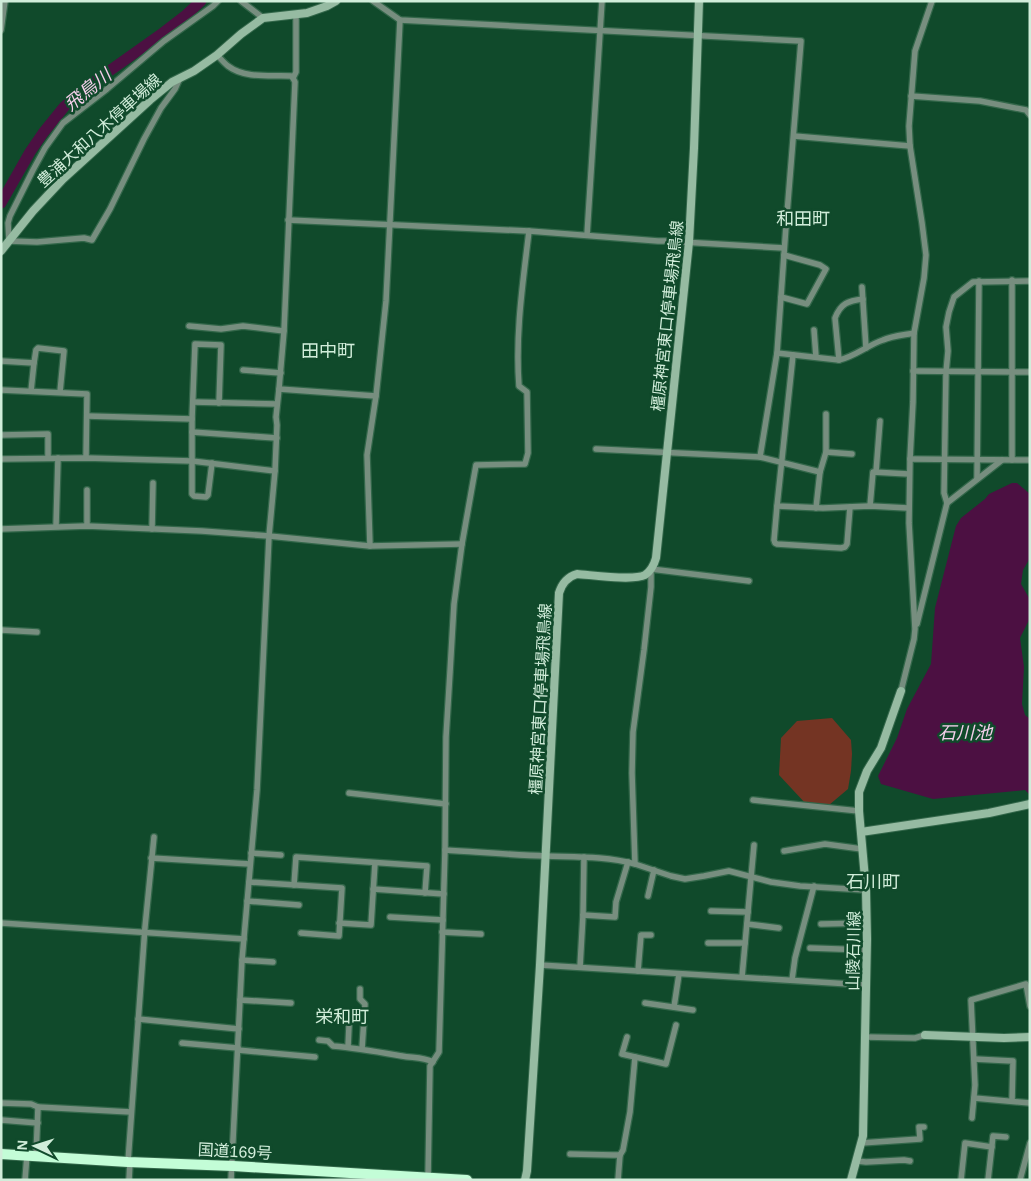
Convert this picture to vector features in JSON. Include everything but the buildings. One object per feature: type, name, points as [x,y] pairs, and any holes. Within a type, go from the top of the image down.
[{"type":"highway","name":"国道169号","points":[[1,1154],[232,1166],[325,1176],[467,1180]]},
{"type":"main road","points":[[263,18],[307,13],[336,1]]},
{"type":"main road","name":"橿原神宮東口停車場飛鳥線","points":[[525,1180],[540,965],[560,589],[566,580],[577,574],[632,578],[643,576],[651,569],[656,558],[689,242],[699,1]]},
{"type":"main road","name":"豊浦大和八木停車場線","points":[[4,245],[63,179],[150,100],[172,82],[194,71],[217,55],[263,18]]},
{"type":"main road","name":"山陵石川線","points":[[851,1180],[863,1136],[868,923],[859,792],[867,771],[880,748],[902,691]]},
{"type":"main road","points":[[861,832],[981,814],[1030,804]]},
{"type":"main road","points":[[925,1035],[1030,1037]]},
{"type":"street","points":[[1,30],[4,1]]},
{"type":"street","points":[[180,78],[144,139],[110,209],[92,240],[84,238],[4,245],[10,216],[41,155],[63,123],[164,41],[214,6],[218,1]]},
{"type":"street","points":[[242,1],[263,18]]},
{"type":"street","points":[[373,1],[400,20],[801,42],[777,353],[760,457]]},
{"type":"street","points":[[587,235],[602,1]]},
{"type":"street","points":[[915,629],[908,508],[909,474],[914,333],[924,278],[926,255],[910,146],[909,126],[915,51],[932,1]]},
{"type":"street","points":[[231,1180],[242,960],[257,790],[269,536],[277,438],[276,404],[284,331],[295,82],[293,78],[296,72],[296,15]]},
{"type":"street","points":[[370,546],[368,455],[386,301],[400,20]]},
{"type":"street","points":[[217,55],[228,66],[247,74],[291,76],[293,78]]},
{"type":"street","points":[[911,96],[980,101],[1026,110],[1030,115]]},
{"type":"street","points":[[794,136],[910,146]]},
{"type":"street","points":[[288,220],[528,231],[658,242],[689,242],[784,252],[820,265],[826,270],[807,304],[781,297]]},
{"type":"street","points":[[425,1178],[430,1066],[439,1052],[446,850],[446,738],[454,604],[462,544],[476,466],[525,464],[528,453],[527,392],[519,386],[518,336],[528,231]]},
{"type":"street","points":[[1012,280],[1012,460]]},
{"type":"street","points":[[977,479],[979,281]]},
{"type":"street","points":[[902,691],[915,629],[947,503],[944,493],[948,351],[946,327],[949,312],[954,297],[973,282],[1030,281]]},
{"type":"street","points":[[862,287],[866,348]]},
{"type":"street","points":[[839,360],[835,318],[844,304],[850,300],[863,299]]},
{"type":"street","points":[[189,326],[221,329],[243,326],[284,331]]},
{"type":"street","points":[[814,330],[816,357]]},
{"type":"street","points":[[777,353],[839,360],[884,339],[914,333]]},
{"type":"street","points":[[212,463],[208,495],[206,497],[194,496],[192,494],[192,402],[195,344],[221,345],[219,402]]},
{"type":"street","points":[[32,391],[34,363],[38,348],[64,350],[60,392]]},
{"type":"street","points":[[793,355],[781,462],[775,543],[845,547],[847,544],[850,507]]},
{"type":"street","points":[[1,361],[34,363]]},
{"type":"street","points":[[243,370],[280,373]]},
{"type":"street","points":[[913,371],[1030,372]]},
{"type":"street","points":[[279,389],[376,396]]},
{"type":"street","points":[[1,390],[87,394],[86,458]]},
{"type":"street","points":[[192,402],[276,404]]},
{"type":"street","points":[[816,508],[820,472],[826,452],[826,414]]},
{"type":"street","points":[[87,416],[192,419]]},
{"type":"street","points":[[870,506],[873,472],[876,472],[880,421]]},
{"type":"street","points":[[192,432],[277,438]]},
{"type":"street","points":[[1,435],[48,434],[48,458]]},
{"type":"street","points":[[596,448],[760,457],[820,472]]},
{"type":"street","points":[[826,452],[852,454]]},
{"type":"street","points":[[56,526],[58,458]]},
{"type":"street","points":[[1,459],[86,458],[192,461],[275,470]]},
{"type":"street","points":[[910,459],[1030,460]]},
{"type":"street","points":[[947,503],[1002,460]]},
{"type":"street","points":[[876,472],[909,474]]},
{"type":"street","points":[[152,529],[153,482]]},
{"type":"street","points":[[87,490],[87,526]]},
{"type":"street","points":[[777,506],[908,508]]},
{"type":"street","points":[[1,529],[87,526],[269,536],[370,546],[462,544]]},
{"type":"street","points":[[583,915],[615,917],[616,902],[632,863],[633,732],[644,650],[651,569],[749,581]]},
{"type":"street","points":[[1,630],[37,632]]},
{"type":"street","points":[[349,793],[446,804]]},
{"type":"street","points":[[753,800],[859,811]]},
{"type":"street","points":[[129,1180],[131,1112],[154,838]]},
{"type":"street","points":[[784,852],[825,844],[862,849]]},
{"type":"street","points":[[742,978],[754,845]]},
{"type":"street","points":[[446,850],[584,857],[632,863],[684,879],[729,871],[771,882],[866,890]]},
{"type":"street","points":[[251,853],[281,855]]},
{"type":"street","points":[[294,885],[296,857],[427,866],[425,893]]},
{"type":"street","points":[[580,967],[584,857]]},
{"type":"street","points":[[151,858],[250,864]]},
{"type":"street","points":[[339,923],[370,926],[375,863]]},
{"type":"street","points":[[648,896],[654,870]]},
{"type":"street","points":[[249,882],[342,888],[338,936],[301,933]]},
{"type":"street","points":[[792,980],[795,958],[814,886]]},
{"type":"street","points":[[373,889],[444,894]]},
{"type":"street","points":[[247,901],[299,906]]},
{"type":"street","points":[[712,910],[748,912]]},
{"type":"street","points":[[390,917],[443,920]]},
{"type":"street","points":[[1,923],[244,939]]},
{"type":"street","points":[[821,924],[868,923]]},
{"type":"street","points":[[747,924],[779,928]]},
{"type":"street","points":[[442,932],[481,934]]},
{"type":"street","points":[[638,971],[640,935],[651,935]]},
{"type":"street","points":[[708,943],[745,943]]},
{"type":"street","points":[[810,948],[867,950]]},
{"type":"street","points":[[242,960],[274,962]]},
{"type":"street","points":[[540,965],[866,985]]},
{"type":"street","points":[[674,1007],[679,974]]},
{"type":"street","points":[[972,1118],[975,1085],[971,1000],[1026,984],[1030,1006]]},
{"type":"street","points":[[360,989],[360,999],[365,1004],[362,1048]]},
{"type":"street","points":[[240,1000],[291,1003]]},
{"type":"street","points":[[645,1003],[692,1010]]},
{"type":"street","points":[[138,1020],[239,1029]]},
{"type":"street","points":[[627,1037],[622,1054],[666,1064],[676,1025]]},
{"type":"street","points":[[348,1047],[349,1026]]},
{"type":"street","points":[[865,1037],[915,1038],[925,1035]]},
{"type":"street","points":[[319,1040],[328,1041],[333,1046],[362,1048],[405,1057],[425,1058],[433,1062]]},
{"type":"street","points":[[182,1043],[316,1058]]},
{"type":"street","points":[[618,1180],[620,1155],[623,1150],[630,1112],[635,1057]]},
{"type":"street","points":[[974,1060],[1013,1061],[1012,1101]]},
{"type":"street","points":[[974,1098],[1030,1103]]},
{"type":"street","points":[[1,1103],[131,1112]]},
{"type":"street","points":[[25,1180],[38,1122],[38,1107]]},
{"type":"street","points":[[1,1120],[38,1122]]},
{"type":"street","points":[[861,1143],[920,1139],[919,1127],[924,1127]]},
{"type":"street","points":[[988,1180],[993,1136],[1006,1137]]},
{"type":"street","points":[[1020,1180],[1030,1143]]},
{"type":"street","points":[[961,1180],[965,1144],[992,1147]]},
{"type":"street","points":[[570,1154],[620,1155]]},
{"type":"street","points":[[857,1161],[910,1161]]},
{"type":"shaded area","points":[[832,718],[851,740],[851,771],[848,789],[829,805],[806,804],[779,775],[781,738],[797,721]]},
{"type":"water","name":"石川池","points":[[1012,483],[1017,483],[1030,494],[1030,558],[1023,570],[1021,584],[1029,598],[1030,618],[1020,638],[1024,667],[1022,704],[1025,715],[1030,719],[1030,795],[1025,790],[933,799],[881,784],[878,776],[897,738],[907,709],[931,664],[935,608],[956,526],[961,518],[989,494]]},
{"type":"waterway","name":"飛鳥川","points":[[1,203],[30,152],[64,107],[98,79],[186,15],[201,1]]},
{"type":"district","name":"和田町","points":[[803,219]]},
{"type":"district","name":"田中町","points":[[328,351]]},
{"type":"district","name":"石川町","points":[[873,882]]},
{"type":"district","name":"栄和町","points":[[342,1017]]}]
